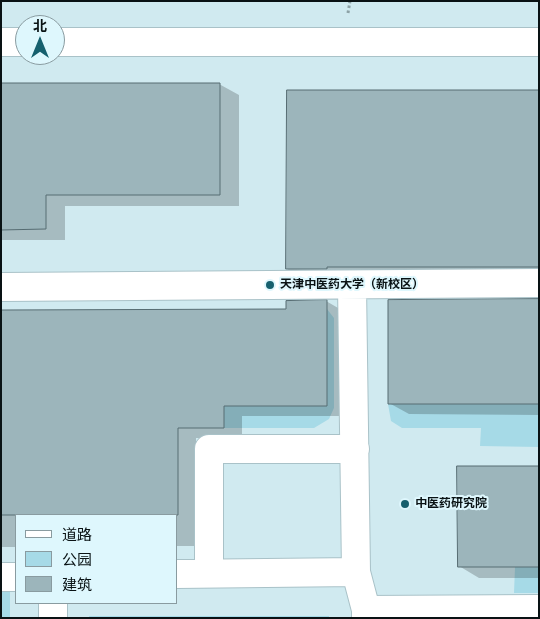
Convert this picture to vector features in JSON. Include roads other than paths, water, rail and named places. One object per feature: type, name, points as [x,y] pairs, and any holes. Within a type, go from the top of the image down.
[{"type":"lane","points":[[1,42],[15,42]]},
{"type":"lane","points":[[65,42],[539,42]]},
{"type":"lane","points":[[1,287],[539,283]]},
{"type":"lane","points":[[352,285],[356,572],[366,614],[539,609]]},
{"type":"lane","points":[[209,573],[209,449],[355,449]]},
{"type":"lane","points":[[178,574],[356,572]]},
{"type":"lane","points":[[1,577],[15,577]]},
{"type":"lane","points":[[53,604],[53,618]]},
{"type":"place","name":"天津中医药大学（新校区）","points":[[270,285]]},
{"type":"place","name":"中医药研究院","points":[[405,504]]}]
